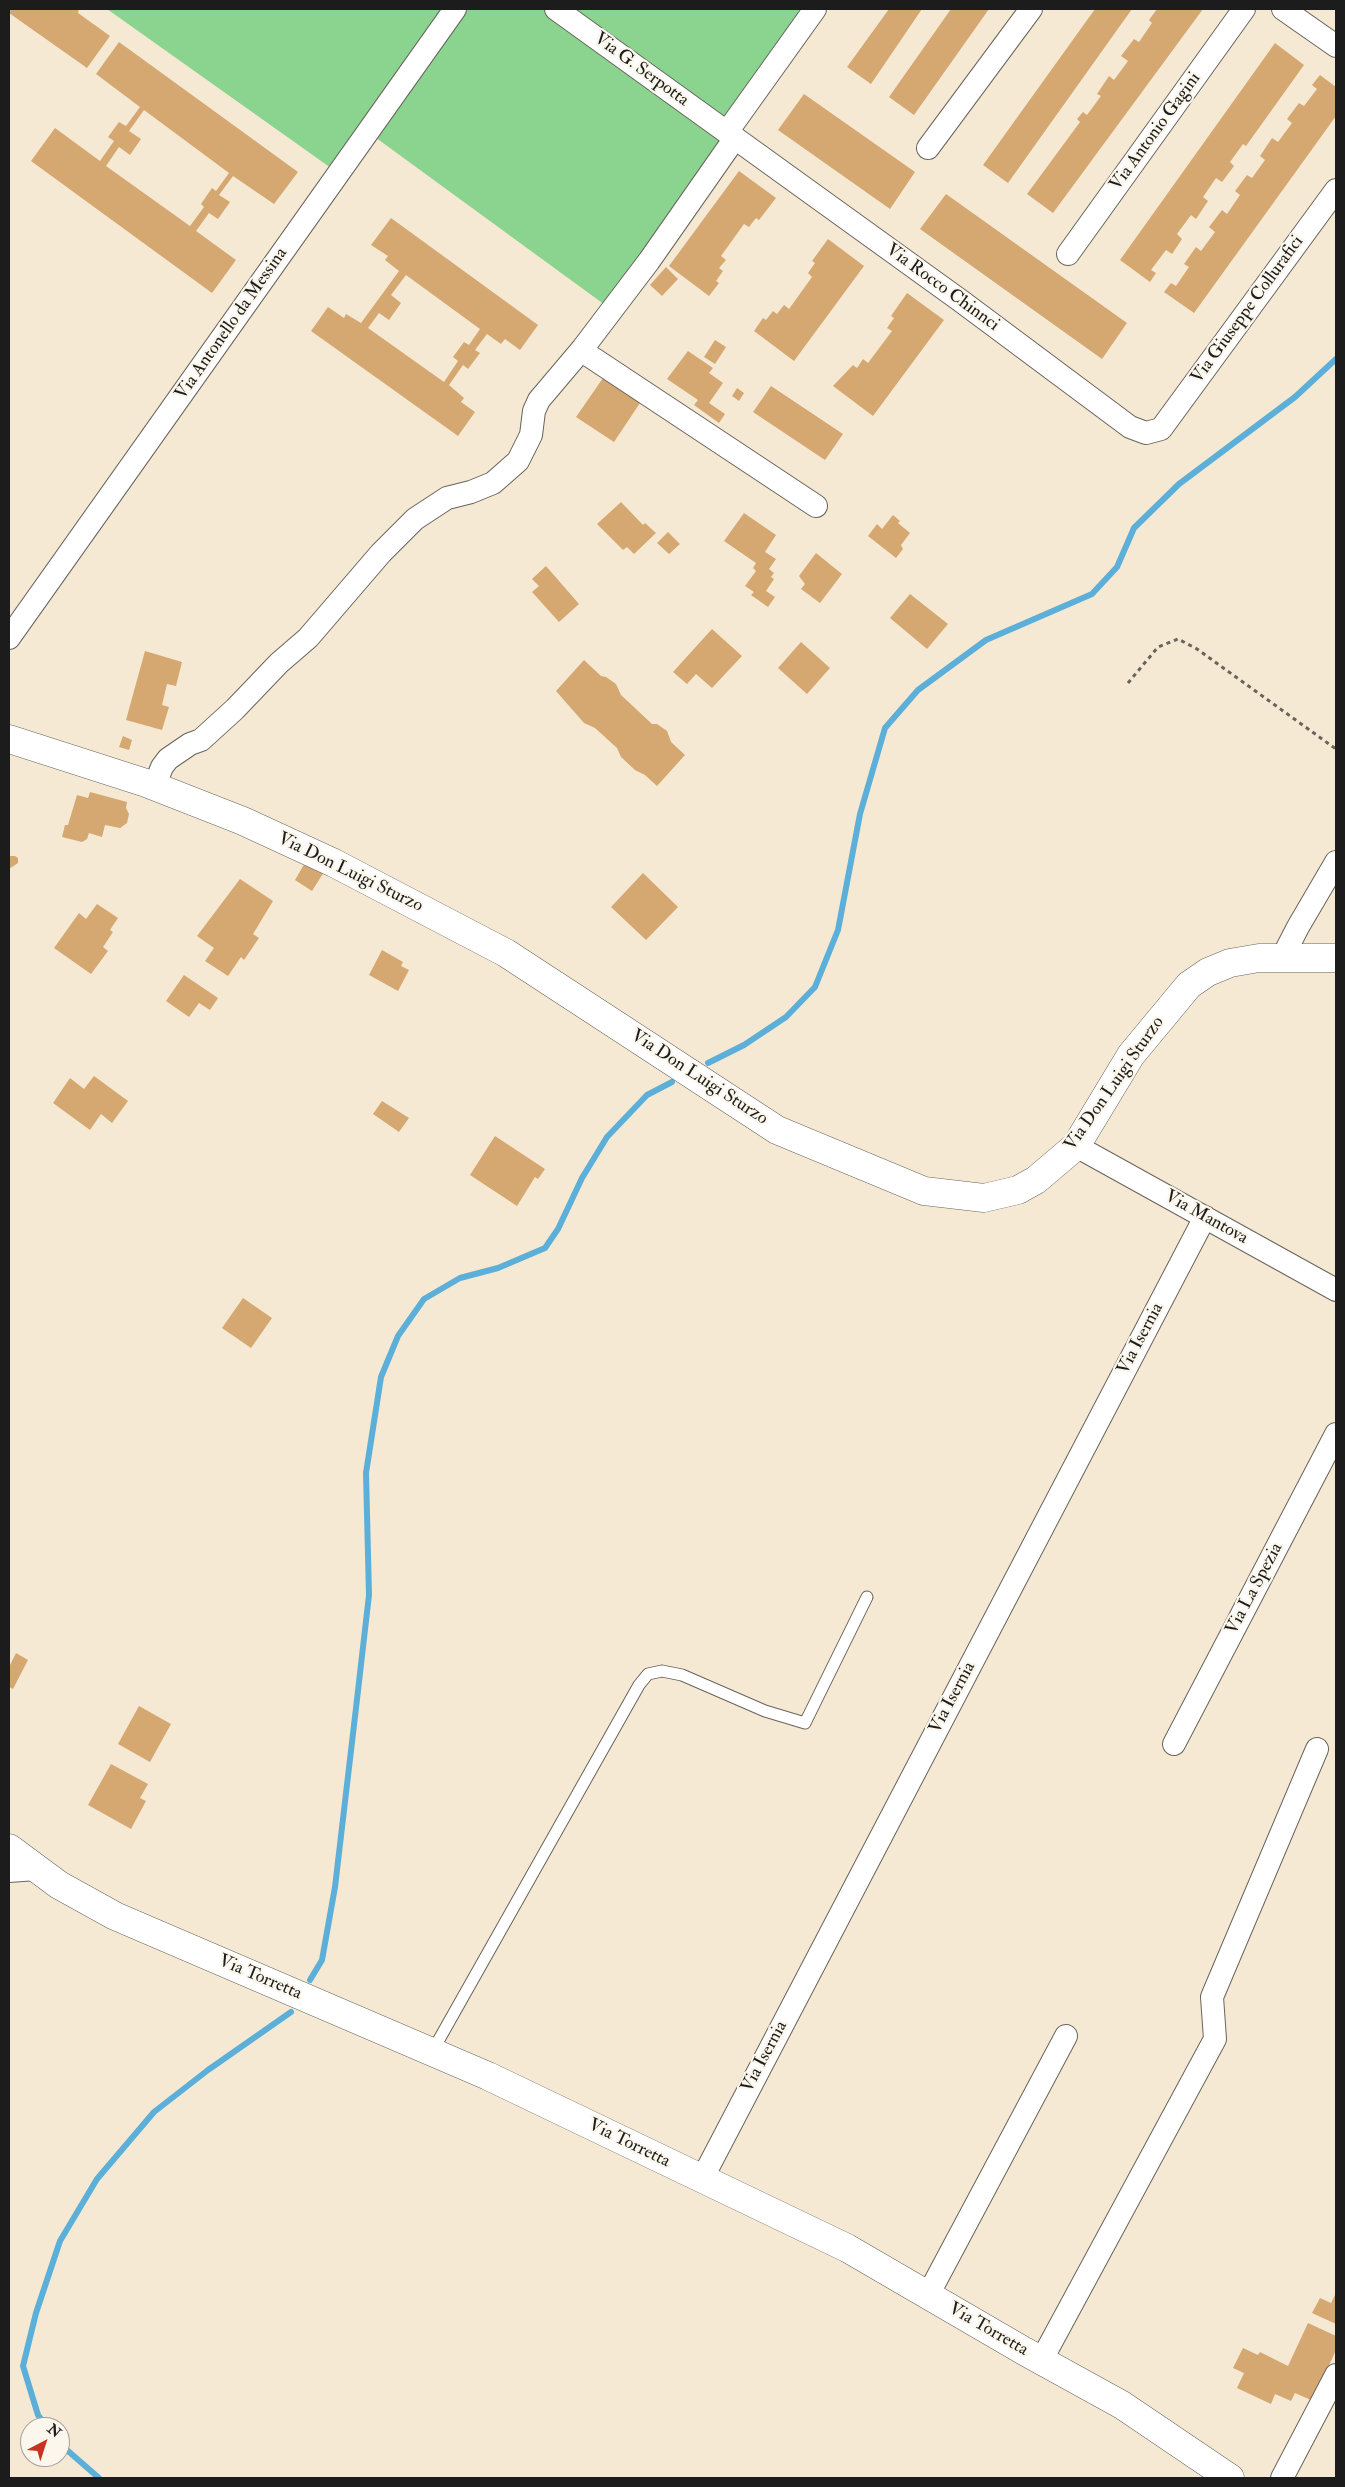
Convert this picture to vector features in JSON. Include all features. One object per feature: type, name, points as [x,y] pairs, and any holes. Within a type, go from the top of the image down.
[{"type":"street","name":"Via Antonello da Messina","points":[[9,638],[455,9]]},
{"type":"street","name":"Via G. Serpotta","points":[[556,9],[731,135]]},
{"type":"street","points":[[154,787],[162,767],[168,759],[190,744],[201,740],[235,709],[279,663],[308,638],[381,553],[415,519],[446,498],[472,492],[492,483],[518,461],[531,435],[534,411],[539,400],[582,351],[650,261],[815,9]]},
{"type":"street","points":[[928,148],[1031,9]]},
{"type":"street","name":"Via Antonio Gagini","points":[[1068,254],[1244,9]]},
{"type":"street","points":[[1283,9],[1336,46]]},
{"type":"street","name":"Via Rocco Chinnci","points":[[731,135],[953,295],[1130,427],[1146,433],[1160,429]]},
{"type":"street","name":"Via Giuseppe Collurafici","points":[[1160,429],[1336,190]]},
{"type":"street","points":[[582,351],[816,506]]},
{"type":"street","name":"Via Don Luigi Sturzo","points":[[9,739],[154,787],[243,821],[334,863],[506,953],[777,1130],[924,1191],[984,1198],[1018,1190],[1036,1180],[1076,1146],[1130,1055],[1189,985],[1208,972],[1230,963],[1259,958],[1336,958]]},
{"type":"street","points":[[1282,958],[1336,862]]},
{"type":"street","name":"Via Mantova","points":[[1076,1146],[1336,1290]]},
{"type":"street","name":"Via Isernia","points":[[702,2179],[1205,1217]]},
{"type":"street","name":"Via La Spezia","points":[[1174,1744],[1336,1434]]},
{"type":"street","points":[[1041,2361],[1154,2155],[1214,2039],[1212,1997],[1317,1749]]},
{"type":"street","name":"Via Torretta","points":[[9,1848],[59,1885],[115,1916],[488,2076],[847,2248],[1041,2361],[1122,2405],[1230,2478]]},
{"type":"street","points":[[9,1871],[36,1869]]},
{"type":"street","points":[[928,2295],[1066,2036]]},
{"type":"street","points":[[1282,2478],[1336,2375]]},
{"type":"lane","points":[[432,2052],[630,1702],[648,1674],[662,1671],[682,1675],[765,1711],[805,1723],[866,1597]]},
{"type":"path","points":[[1128,683],[1158,647],[1178,639],[1197,649],[1336,749]]},
{"type":"green space","points":[[107,9],[815,9],[605,305],[368,132],[338,173]]},
{"type":"building","points":[[9,9],[79,9],[78,13],[110,36],[87,68],[9,13]]},
{"type":"building","points":[[889,9],[922,9],[871,84],[847,67]]},
{"type":"building","points":[[951,9],[989,9],[914,115],[889,97]]},
{"type":"building","points":[[1095,9],[1132,9],[1008,183],[983,165]]},
{"type":"building","points":[[1157,9],[1203,9],[1053,213],[1027,194],[1080,122],[1077,119],[1083,112],[1087,115],[1101,96],[1097,94],[1109,76],[1114,80],[1128,61],[1121,56],[1134,39],[1139,42],[1152,23],[1149,20]]},
{"type":"building","points":[[119,42],[298,172],[274,204],[233,176],[219,195],[230,202],[218,219],[209,213],[196,231],[236,260],[212,293],[31,161],[55,128],[100,161],[114,141],[108,137],[119,122],[126,126],[140,107],[96,74]],"holes":[[[144,110],[229,173],[216,191],[212,188],[201,204],[204,207],[190,226],[106,166],[119,147],[130,155],[141,139],[129,131]]]},
{"type":"building","points":[[1275,43],[1304,65],[1246,146],[1243,144],[1230,162],[1234,166],[1222,182],[1216,178],[1203,197],[1208,201],[1196,219],[1191,215],[1177,234],[1182,239],[1172,254],[1166,250],[1151,270],[1156,273],[1150,282],[1120,260]]},
{"type":"building","points":[[1320,75],[1336,87],[1336,116],[1194,313],[1164,292],[1171,283],[1176,286],[1189,267],[1184,264],[1196,247],[1201,251],[1215,232],[1209,227],[1222,210],[1227,214],[1240,195],[1235,191],[1247,175],[1252,178],[1265,160],[1260,156],[1272,138],[1278,142],[1292,123],[1287,119],[1299,103],[1304,106],[1317,89],[1312,85]]},
{"type":"building","points":[[804,94],[915,172],[890,209],[778,130]]},
{"type":"building","points":[[739,171],[776,198],[759,220],[756,218],[749,227],[744,224],[721,256],[726,260],[719,268],[723,271],[716,281],[719,283],[709,296],[669,266]]},
{"type":"building","points":[[946,194],[1127,323],[1102,359],[920,229]]},
{"type":"building","points":[[391,218],[538,325],[520,350],[505,339],[501,344],[487,334],[475,350],[480,353],[468,369],[463,365],[449,385],[464,398],[461,402],[475,412],[458,436],[311,331],[328,307],[344,318],[346,314],[361,323],[399,271],[385,260],[388,256],[371,245]],"holes":[[[406,275],[480,329],[469,345],[464,342],[453,357],[458,361],[444,382],[368,328],[379,313],[389,320],[401,303],[391,295]]]},
{"type":"building","points":[[828,239],[864,266],[794,361],[754,331],[763,318],[766,320],[773,311],[777,314],[784,305],[789,309],[812,277],[808,273],[815,263],[812,261]]},
{"type":"building","points":[[666,267],[678,279],[662,296],[650,285]]},
{"type":"building","points":[[907,293],[944,320],[873,416],[833,386],[853,365],[857,368],[863,359],[868,363],[892,331],[887,328],[894,318],[891,316]]},
{"type":"building","points":[[715,340],[726,347],[715,364],[704,357]]},
{"type":"building","points":[[688,351],[713,368],[709,373],[723,383],[709,403],[725,414],[719,423],[694,405],[698,400],[667,379]]},
{"type":"building","points":[[603,378],[640,403],[614,442],[576,417]]},
{"type":"building","points":[[771,386],[843,434],[825,460],[753,412]]},
{"type":"building","points":[[737,388],[744,393],[739,401],[732,396]]},
{"type":"building","points":[[621,502],[643,525],[645,523],[656,533],[634,554],[627,547],[623,550],[597,524]]},
{"type":"building","points":[[744,513],[776,535],[765,552],[776,559],[769,569],[774,573],[771,577],[774,579],[766,591],[775,597],[768,607],[751,595],[754,592],[745,586],[756,571],[753,568],[756,563],[724,541]]},
{"type":"building","points":[[893,515],[900,521],[898,523],[910,533],[901,545],[903,549],[896,558],[868,536],[877,524],[882,529]]},
{"type":"building","points":[[668,532],[680,544],[669,554],[657,543]]},
{"type":"building","points":[[816,553],[842,574],[820,603],[801,589],[805,584],[799,576]]},
{"type":"building","points":[[546,566],[579,604],[559,622],[532,592],[539,586],[532,579]]},
{"type":"building","points":[[910,594],[948,624],[927,649],[890,618]]},
{"type":"building","points":[[712,629],[742,656],[712,688],[696,674],[687,684],[673,672]]},
{"type":"building","points":[[801,642],[830,668],[807,694],[778,668]]},
{"type":"building","points":[[145,651],[182,662],[176,686],[167,684],[162,705],[169,707],[162,730],[126,720]]},
{"type":"building","points":[[584,660],[601,676],[616,684],[621,695],[652,724],[657,724],[667,731],[671,742],[685,755],[657,786],[621,757],[617,748],[595,728],[584,723],[556,691]]},
{"type":"building","points":[[123,736],[132,740],[129,750],[119,747]]},
{"type":"building","points":[[90,792],[127,802],[126,808],[129,814],[127,823],[120,828],[105,825],[102,837],[89,833],[87,839],[82,842],[62,837],[65,825],[68,825],[77,795],[88,798]]},
{"type":"building","points":[[9,856],[18,858],[18,863],[9,869]]},
{"type":"building","points":[[306,861],[324,872],[312,891],[295,880]]},
{"type":"building","points":[[643,873],[678,907],[646,940],[611,907]]},
{"type":"building","points":[[240,879],[273,901],[253,934],[259,938],[244,960],[241,957],[228,976],[205,961],[214,948],[197,936]]},
{"type":"building","points":[[97,904],[118,918],[110,930],[113,932],[103,947],[108,951],[91,974],[54,948],[79,913],[86,919]]},
{"type":"building","points":[[382,950],[403,962],[401,966],[409,970],[398,991],[369,975]]},
{"type":"building","points":[[184,975],[218,998],[210,1010],[199,1003],[189,1017],[166,1001]]},
{"type":"building","points":[[94,1076],[128,1101],[112,1123],[101,1114],[90,1130],[53,1103],[70,1078],[84,1089]]},
{"type":"building","points":[[382,1101],[409,1118],[399,1132],[373,1114]]},
{"type":"building","points":[[495,1136],[545,1169],[538,1179],[535,1177],[517,1206],[470,1175]]},
{"type":"building","points":[[243,1298],[272,1318],[251,1348],[222,1328]]},
{"type":"building","points":[[16,1653],[28,1660],[13,1689],[9,1687],[9,1667]]},
{"type":"building","points":[[139,1706],[171,1724],[150,1762],[118,1744]]},
{"type":"building","points":[[111,1764],[148,1784],[140,1798],[146,1801],[131,1829],[88,1805]]},
{"type":"building","points":[[1336,2293],[1336,2324],[1312,2313],[1320,2298],[1331,2303]]},
{"type":"building","points":[[1308,2323],[1336,2336],[1336,2350],[1313,2401],[1295,2393],[1291,2401],[1275,2394],[1271,2404],[1237,2388],[1244,2373],[1233,2368],[1243,2348],[1258,2355],[1260,2352],[1288,2366]]},
{"type":"waterway","points":[[708,1063],[744,1045],[786,1017],[815,987],[838,930],[860,814],[885,728],[918,690],[986,640],[1092,594],[1117,567],[1134,528],[1179,484],[1295,397],[1336,359]]},
{"type":"waterway","points":[[310,1980],[322,1960],[335,1887],[369,1595],[366,1473],[381,1377],[398,1336],[424,1299],[460,1278],[498,1268],[545,1248],[558,1229],[582,1178],[607,1137],[647,1095],[672,1082]]},
{"type":"waterway","points":[[40,2417],[23,2366],[36,2313],[60,2241],[97,2179],[154,2112],[208,2070],[291,2012]]},
{"type":"waterway","points":[[70,2453],[99,2478]]}]
